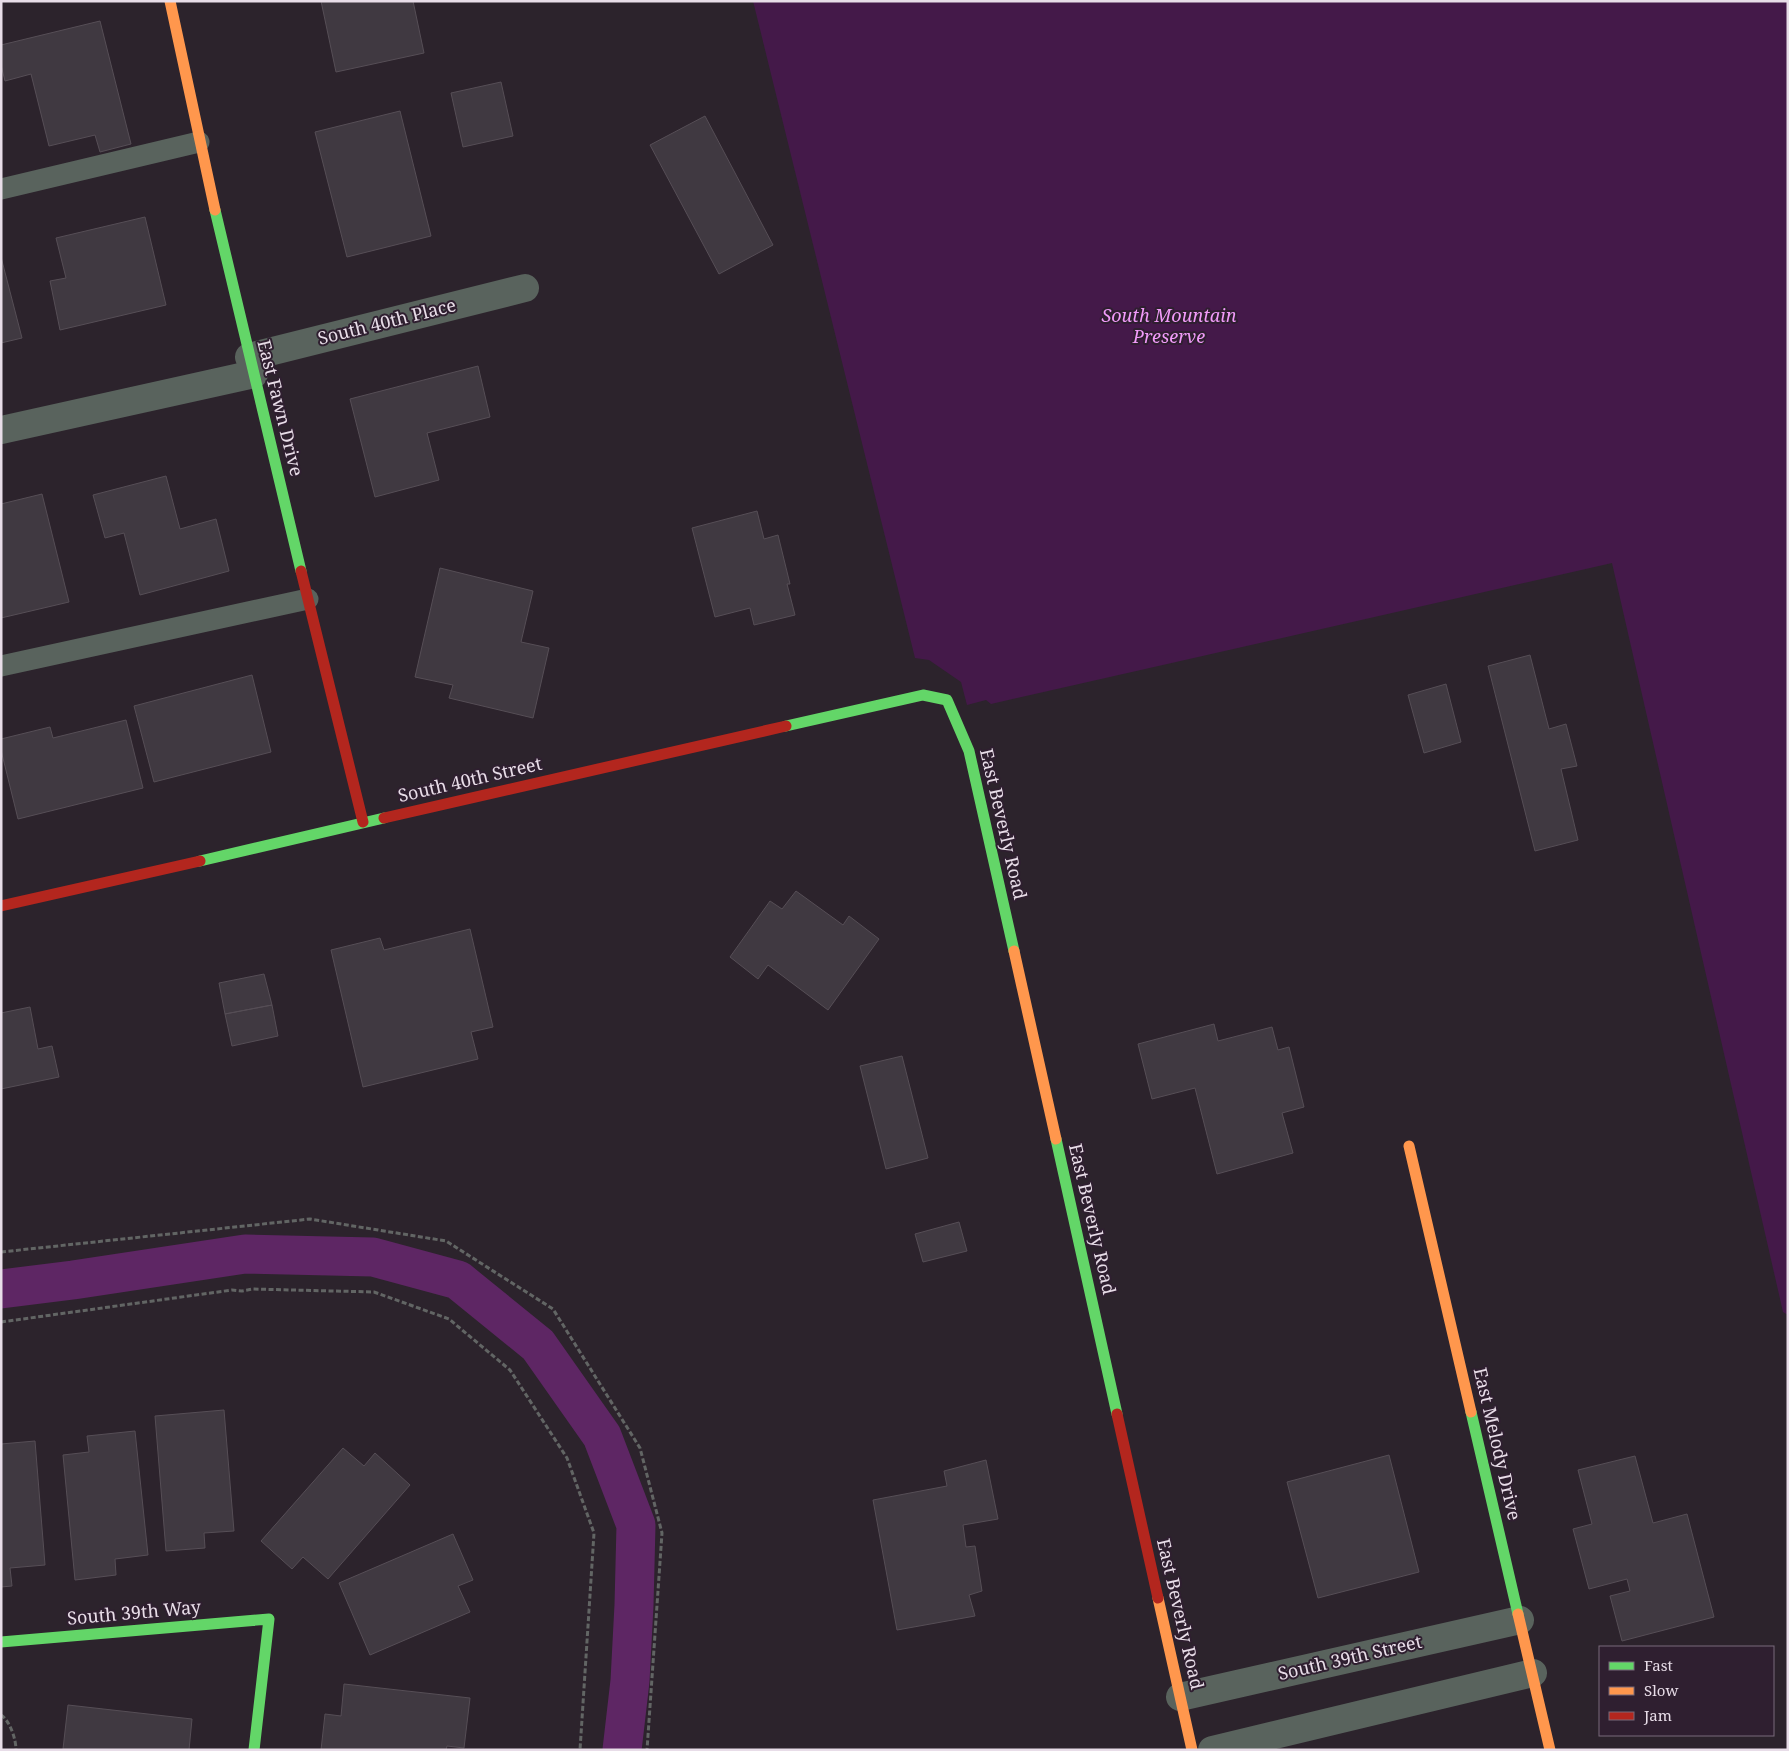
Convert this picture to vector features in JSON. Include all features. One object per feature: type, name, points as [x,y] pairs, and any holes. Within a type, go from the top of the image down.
[{"type":"street","name":"East Fawn Drive","points":[[170,1],[199,142],[363,822]]},
{"type":"street","name":"South 40th Place","points":[[1,430],[252,365],[525,288]]},
{"type":"street","name":"South 40th Street","points":[[1,906],[923,695],[947,700]]},
{"type":"street","name":"East Beverly Road","points":[[947,700],[970,751],[1192,1750]]},
{"type":"street","name":"East Melody Drive","points":[[1409,1146],[1550,1750]]},
{"type":"street","name":"South 39th Way","points":[[1,1642],[269,1619],[254,1750]]},
{"type":"street","name":"South 39th Street","points":[[1180,1698],[1520,1620]]},
{"type":"street","points":[[1212,1750],[1533,1674]]},
{"type":"lane","points":[[1,189],[199,142]]},
{"type":"lane","points":[[1,666],[308,600]]},
{"type":"path","points":[[1,1252],[310,1219],[446,1241],[553,1309],[640,1448],[662,1533],[647,1750]]},
{"type":"path","points":[[1,1322],[222,1291],[252,1289],[374,1292],[449,1319],[510,1370],[566,1458],[594,1533],[580,1750]]},
{"type":"path","points":[[1,1715],[6,1718],[16,1744],[16,1750]]},
{"type":"green space","name":"South Mountain Preserve","points":[[753,1],[1788,1],[1788,1315],[1783,1312],[1612,563],[991,704],[986,700],[967,705],[961,682],[929,660],[915,658]]},
{"type":"building","points":[[321,1],[413,1],[424,53],[336,72]]},
{"type":"building","points":[[100,21],[131,144],[100,152],[95,135],[49,146],[31,74],[5,81],[1,65],[1,45]]},
{"type":"building","points":[[501,82],[513,136],[463,147],[451,93]]},
{"type":"building","points":[[400,111],[431,236],[347,257],[315,132]]},
{"type":"building","points":[[705,116],[773,245],[719,274],[650,145]]},
{"type":"building","points":[[145,217],[166,305],[60,330],[50,281],[66,278],[56,238]]},
{"type":"building","points":[[1,257],[22,338],[1,343]]},
{"type":"building","points":[[478,366],[490,417],[427,433],[439,480],[375,497],[350,399]]},
{"type":"building","points":[[166,476],[180,529],[216,519],[229,571],[140,595],[124,533],[105,538],[93,495]]},
{"type":"building","points":[[42,494],[69,602],[1,618],[1,504]]},
{"type":"building","points":[[757,511],[764,539],[778,535],[790,584],[787,584],[795,615],[754,625],[750,608],[715,617],[692,528]]},
{"type":"building","points":[[440,568],[533,591],[521,642],[549,648],[533,718],[449,698],[453,685],[415,677]]},
{"type":"building","points":[[1530,655],[1549,729],[1566,724],[1577,766],[1561,769],[1578,840],[1535,851],[1488,666]]},
{"type":"building","points":[[252,675],[271,752],[154,782],[134,706]]},
{"type":"building","points":[[1446,684],[1461,742],[1424,753],[1408,695]]},
{"type":"building","points":[[126,720],[143,788],[18,819],[1,750],[1,739],[50,727],[53,738]]},
{"type":"building","points":[[796,891],[843,925],[849,916],[879,939],[828,1010],[768,965],[758,979],[730,957],[770,901],[782,909]]},
{"type":"building","points":[[470,929],[493,1027],[471,1032],[478,1059],[363,1087],[331,950],[380,938],[384,950]]},
{"type":"building","points":[[264,974],[272,1005],[225,1014],[219,983]]},
{"type":"building","points":[[272,1005],[278,1036],[232,1046],[225,1014]]},
{"type":"building","points":[[30,1007],[38,1049],[52,1046],[59,1077],[1,1089],[1,1013]]},
{"type":"building","points":[[1214,1024],[1218,1041],[1272,1027],[1278,1050],[1289,1047],[1304,1107],[1282,1113],[1293,1153],[1217,1174],[1195,1088],[1152,1099],[1138,1044]]},
{"type":"building","points":[[902,1056],[928,1158],[886,1169],[860,1066]]},
{"type":"building","points":[[959,1222],[967,1251],[923,1262],[915,1234]]},
{"type":"building","points":[[224,1410],[234,1531],[204,1533],[205,1548],[166,1551],[155,1416]]},
{"type":"building","points":[[135,1431],[148,1555],[115,1559],[116,1575],[75,1580],[63,1455],[89,1452],[87,1436]]},
{"type":"building","points":[[35,1441],[45,1565],[10,1568],[12,1586],[1,1587],[1,1444]]},
{"type":"building","points":[[343,1448],[364,1466],[375,1453],[410,1485],[328,1579],[303,1557],[292,1569],[261,1541]]},
{"type":"building","points":[[1389,1455],[1419,1572],[1318,1598],[1287,1482]]},
{"type":"building","points":[[1635,1456],[1653,1523],[1687,1514],[1714,1617],[1622,1641],[1610,1596],[1630,1591],[1627,1579],[1589,1589],[1573,1529],[1592,1524],[1578,1470]]},
{"type":"building","points":[[986,1460],[998,1519],[963,1525],[966,1547],[975,1546],[982,1591],[969,1595],[975,1616],[897,1630],[873,1500],[947,1486],[944,1471]]},
{"type":"building","points":[[453,1534],[473,1580],[458,1586],[470,1612],[370,1655],[339,1583]]},
{"type":"building","points":[[344,1684],[470,1698],[464,1748],[447,1746],[446,1750],[321,1750],[325,1714],[341,1716]]},
{"type":"building","points":[[68,1705],[192,1719],[189,1750],[63,1749]]},
{"type":"waterway","points":[[1,1289],[245,1254],[373,1257],[458,1280],[538,1345],[602,1436],[636,1525],[630,1681],[622,1750]]},
{"type":"traffic: fast","points":[[215,210],[301,571]]},
{"type":"traffic: fast","points":[[786,726],[923,695],[947,700],[969,751],[1014,951]]},
{"type":"traffic: fast","points":[[200,861],[384,818]]},
{"type":"traffic: fast","points":[[1056,1139],[1117,1414]]},
{"type":"traffic: fast","points":[[1471,1412],[1518,1614]]},
{"type":"traffic: fast","points":[[1,1642],[269,1619],[254,1750]]},
{"type":"traffic: slow","points":[[170,1],[215,210]]},
{"type":"traffic: slow","points":[[1014,951],[1056,1139]]},
{"type":"traffic: slow","points":[[1409,1146],[1471,1412]]},
{"type":"traffic: slow","points":[[1158,1598],[1192,1750]]},
{"type":"traffic: slow","points":[[1518,1614],[1550,1750]]},
{"type":"traffic: jam","points":[[301,571],[363,822]]},
{"type":"traffic: jam","points":[[384,818],[786,726]]},
{"type":"traffic: jam","points":[[1,906],[200,861]]},
{"type":"traffic: jam","points":[[1117,1414],[1158,1598]]}]
